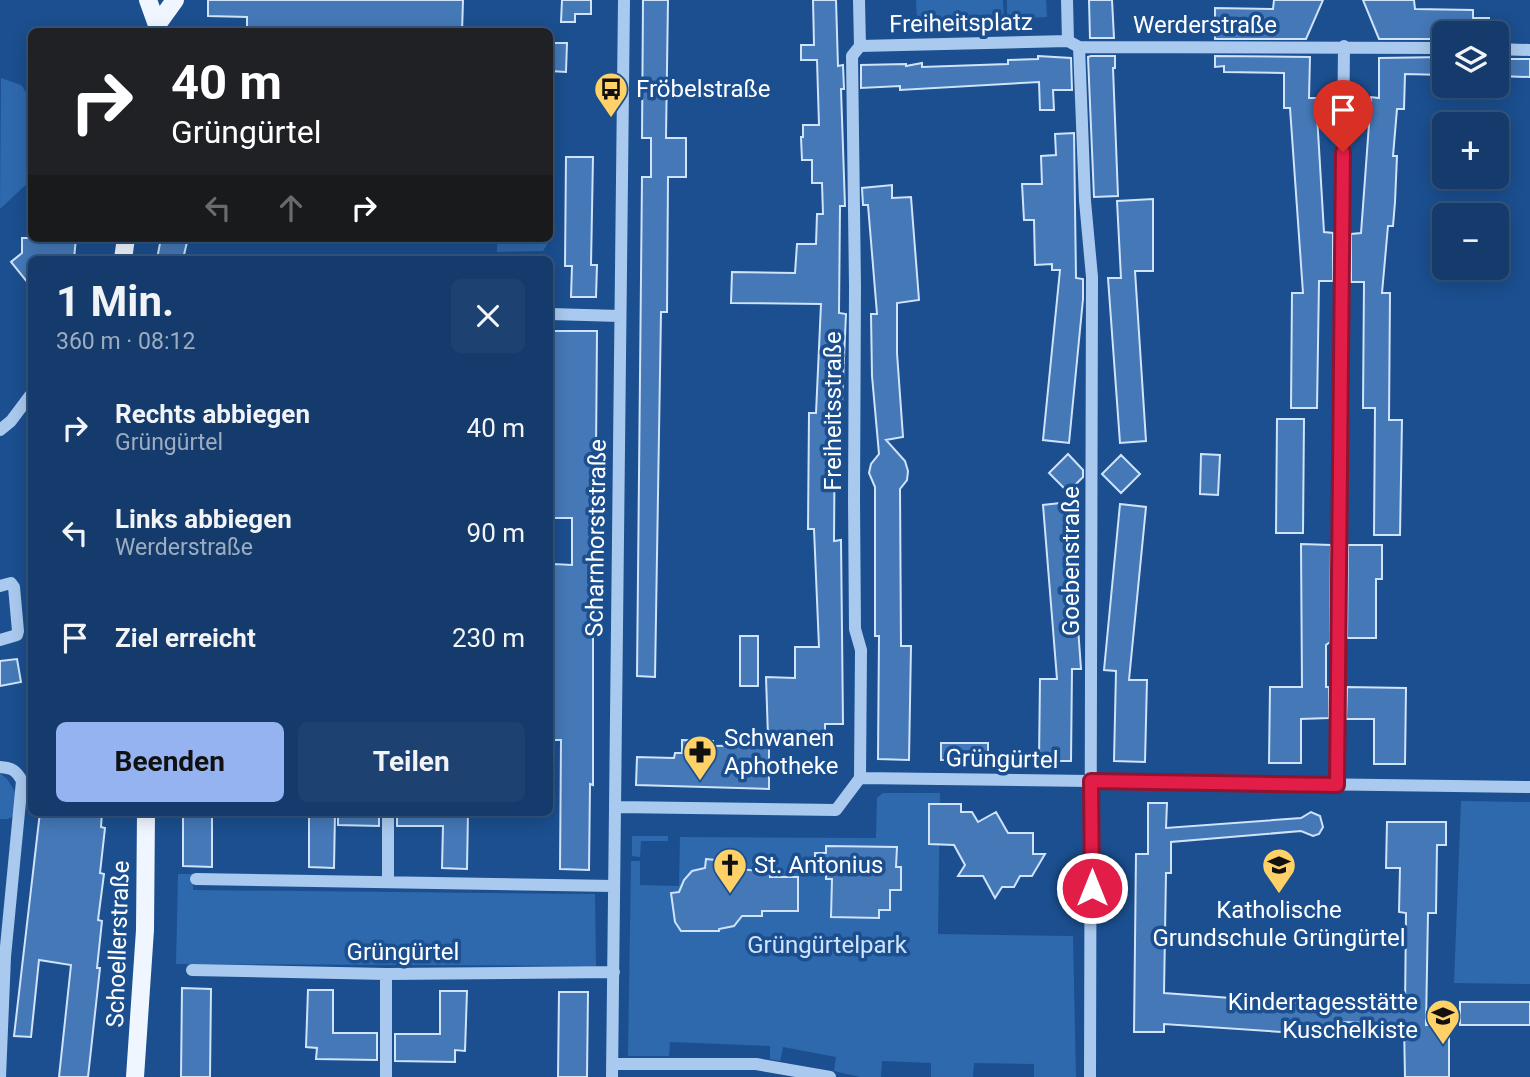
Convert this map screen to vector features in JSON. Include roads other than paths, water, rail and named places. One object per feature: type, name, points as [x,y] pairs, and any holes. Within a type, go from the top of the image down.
[{"type":"main road","points":[[148,0],[156,28]]},
{"type":"main road","points":[[156,28],[175,0]]},
{"type":"main road","name":"Schoellerstraße","points":[[135,1077],[145,930],[146,816]]},
{"type":"street","name":"Scharnhorststraße","points":[[612,1070],[624,0]]},
{"type":"street","name":"Freiheitsplatz","points":[[859,0],[860,46],[1073,44],[1067,0]]},
{"type":"street","name":"Werderstraße","points":[[1073,44],[1432,48]]},
{"type":"street","name":"Goebenstraße","points":[[1073,44],[1093,277],[1090,1077]]},
{"type":"street","name":"Freiheitsstraße","points":[[860,46],[852,56],[855,286],[853,486],[855,629],[860,650],[860,778]]},
{"type":"street","points":[[1337,785],[1344,46]]},
{"type":"street","points":[[1509,49],[1530,50]]},
{"type":"street","points":[[553,314],[620,316]]},
{"type":"street","points":[[0,430],[28,398]]},
{"type":"street","points":[[10,421],[28,410]]},
{"type":"street","points":[[0,586],[11,583],[14,587],[18,631],[14,636],[0,640]]},
{"type":"street","points":[[0,767],[17,772],[22,781],[5,957],[1,1077]]},
{"type":"street","points":[[615,807],[836,810],[860,778]]},
{"type":"street","name":"Grüngürtel","points":[[860,778],[1530,787]]},
{"type":"street","points":[[388,816],[388,882]]},
{"type":"street","points":[[196,879],[614,886]]},
{"type":"street","name":"Grüngürtel","points":[[192,970],[386,974],[614,972]]},
{"type":"street","points":[[386,974],[386,1077]]},
{"type":"street","points":[[612,1070],[756,1064],[830,1077]]},
{"type":"place","name":"Fröbelstraße","points":[[611,119]]},
{"type":"place","name":"Schwanen Aphotheke","points":[[700,782]]},
{"type":"place","name":"St. Antonius","points":[[730,895]]},
{"type":"place","name":"Katholische Grundschule Grüngürtel","points":[[1279,895]]},
{"type":"place","name":"Kindertagesstätte Kuschelkiste","points":[[1443,1046]]},
{"type":"park label","name":"Grüngürtelpark","points":[[827,945]]}]
